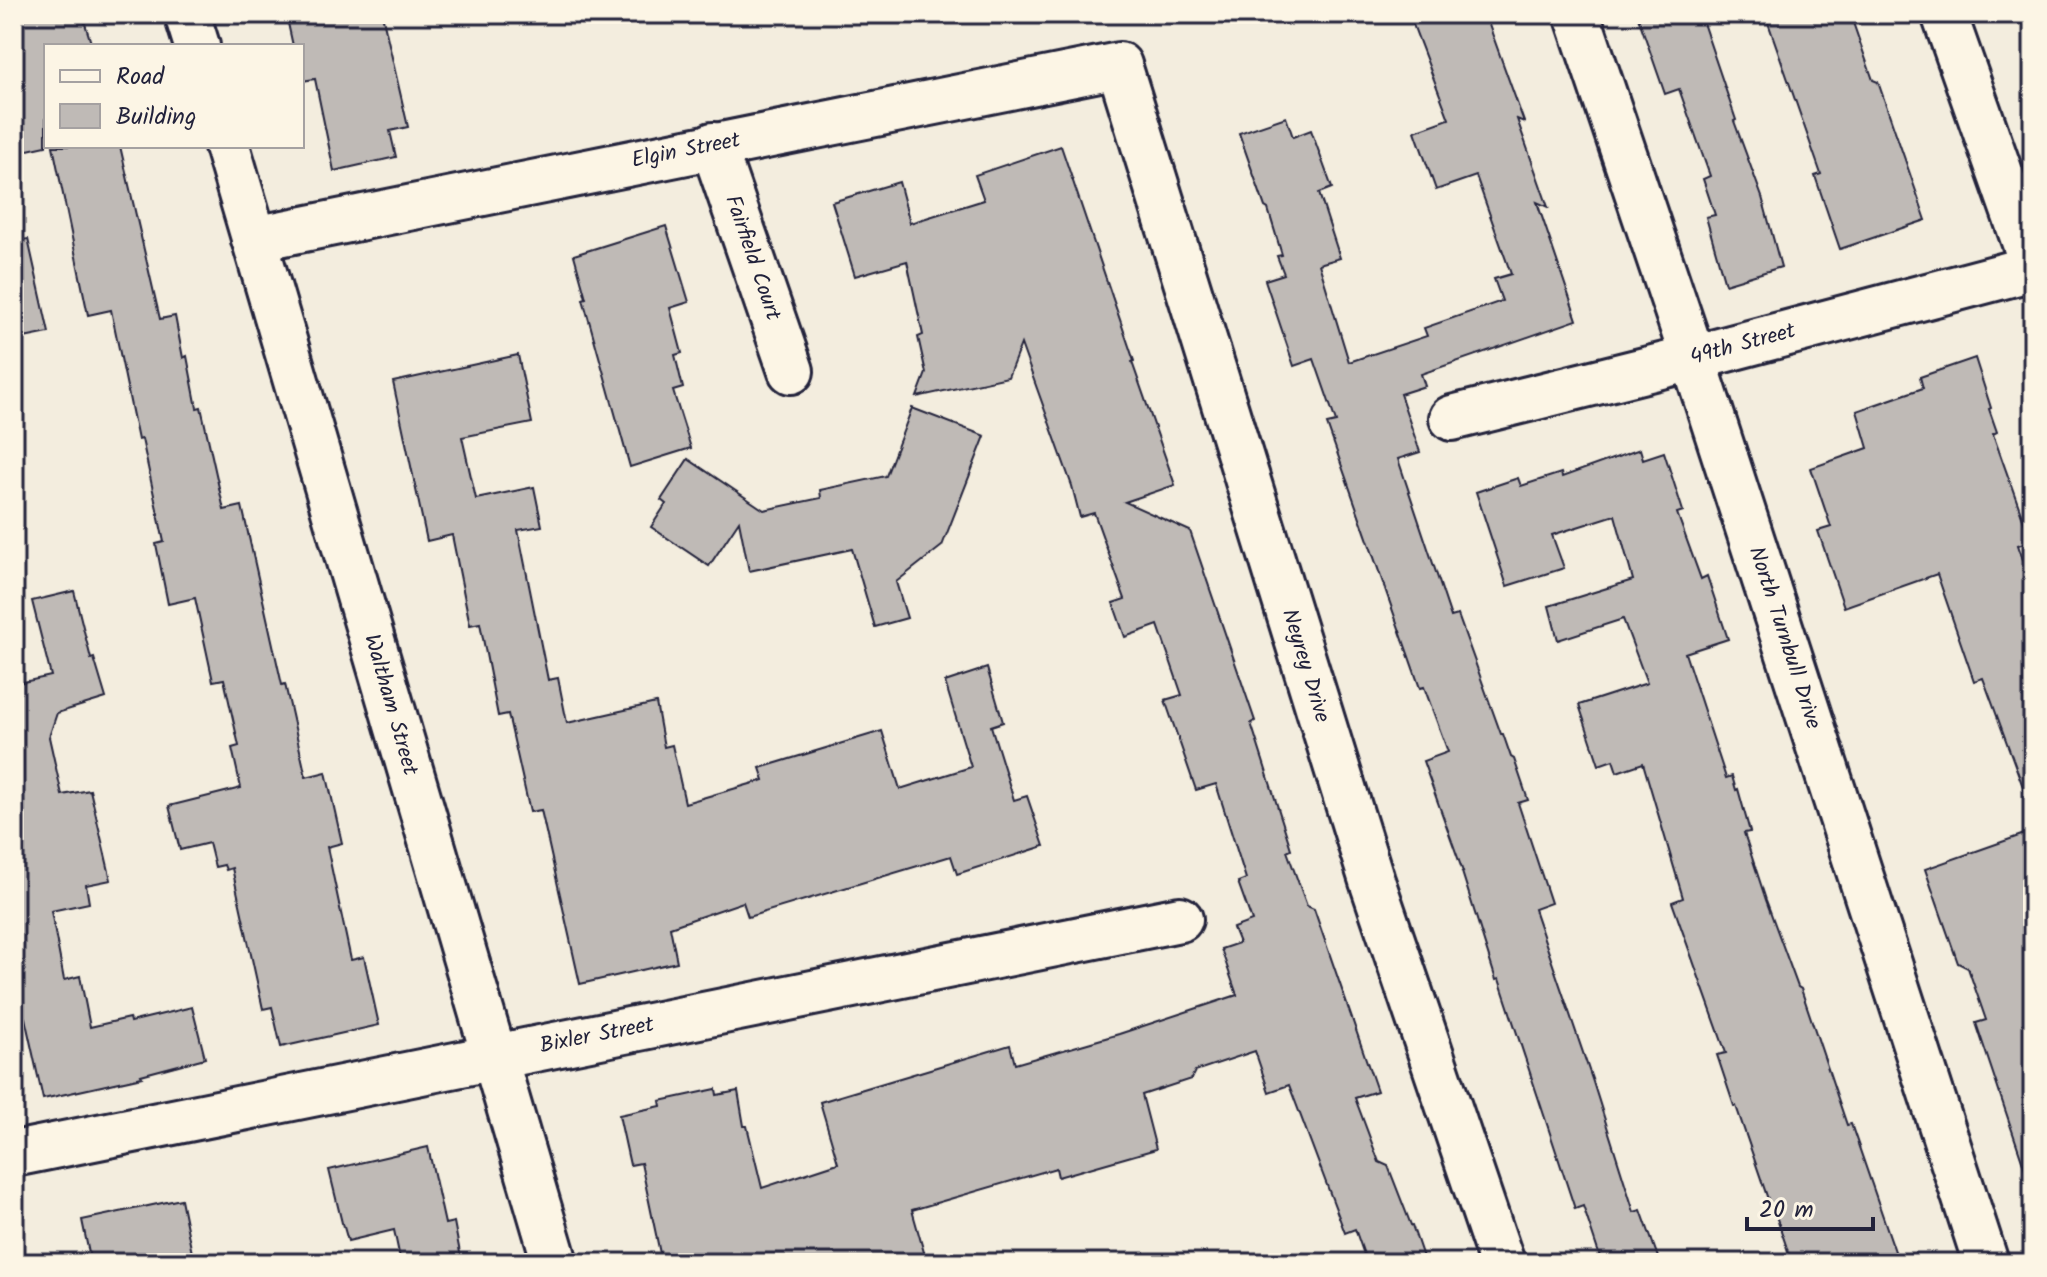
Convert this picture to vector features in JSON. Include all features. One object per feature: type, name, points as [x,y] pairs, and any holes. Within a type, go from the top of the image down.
[{"type":"street","points":[[187,14],[196,44]]},
{"type":"street","name":"North Turnbull Drive","points":[[1577,14],[1693,358],[1986,1263]]},
{"type":"street","points":[[1944,14],[2033,267]]},
{"type":"street","name":"Elgin Street","points":[[254,239],[1119,65]]},
{"type":"street","name":"Neyrey Drive","points":[[1119,65],[1372,881],[1502,1263]]},
{"type":"street","name":"Fairfield Court","points":[[713,145],[791,371]]},
{"type":"street","name":"Waltham Street","points":[[228,148],[555,1263]]},
{"type":"street","name":"49th Street","points":[[1452,418],[1693,358],[2033,267]]},
{"type":"street","name":"Bixler Street","points":[[14,1154],[1180,919]]},
{"type":"building","points":[[14,14],[82,14],[91,44],[44,44],[44,146],[14,153]]},
{"type":"building","points":[[286,14],[382,14],[408,127],[390,131],[396,157],[334,171],[315,79],[304,81],[304,44],[293,44]]},
{"type":"building","points":[[1409,14],[1485,14],[1524,122],[1517,119],[1548,207],[1537,202],[1577,320],[1421,374],[1425,386],[1400,394],[1420,452],[1398,459],[1451,617],[1458,615],[1528,800],[1518,803],[1551,903],[1534,909],[1634,1212],[1641,1210],[1660,1263],[1602,1263],[1583,1206],[1575,1209],[1423,761],[1448,752],[1424,687],[1420,688],[1327,424],[1336,422],[1314,359],[1294,366],[1265,280],[1284,274],[1277,256],[1282,255],[1239,133],[1286,117],[1293,137],[1311,130],[1332,188],[1319,193],[1340,258],[1319,264],[1349,362],[1427,336],[1424,328],[1502,301],[1494,279],[1511,274],[1476,176],[1436,190],[1415,131],[1449,119]]},
{"type":"building","points":[[1637,14],[1700,14],[1762,197],[1781,267],[1725,284],[1706,217],[1715,215],[1703,179],[1710,176],[1679,89],[1665,94]]},
{"type":"building","points":[[1765,14],[1850,14],[1873,80],[1878,82],[1926,220],[1840,249],[1815,176],[1821,174]]},
{"type":"building","points":[[1061,146],[1175,485],[1125,502],[1190,531],[1255,721],[1251,723],[1291,849],[1287,851],[1307,906],[1314,909],[1377,1091],[1355,1098],[1379,1162],[1388,1166],[1425,1263],[1367,1263],[1355,1229],[1345,1233],[1289,1085],[1269,1092],[1255,1051],[1195,1071],[1191,1079],[1142,1095],[1156,1149],[1058,1177],[1056,1168],[912,1210],[927,1263],[662,1263],[641,1163],[630,1165],[619,1115],[661,1106],[660,1101],[716,1089],[717,1095],[738,1091],[744,1126],[747,1126],[762,1188],[838,1163],[820,1102],[1010,1045],[1015,1064],[1237,995],[1221,949],[1239,943],[1233,928],[1252,921],[1238,882],[1246,879],[1216,784],[1196,790],[1165,700],[1182,695],[1158,625],[1125,637],[1113,603],[1125,599],[1094,513],[1080,517],[1072,486],[1021,344],[1008,377],[917,397],[926,373],[918,337],[923,335],[907,261],[855,276],[832,202],[899,182],[910,223],[984,200],[975,175]]},
{"type":"building","points":[[53,148],[120,148],[160,319],[175,316],[197,408],[201,407],[224,510],[242,506],[306,777],[326,772],[342,843],[327,847],[351,960],[364,957],[379,1025],[281,1047],[272,1007],[263,1009],[232,868],[226,870],[224,865],[215,867],[209,843],[180,850],[169,806],[241,788],[232,748],[239,746],[224,679],[213,681],[195,598],[168,604],[156,544],[164,542],[142,439],[138,440],[111,310],[88,315]]},
{"type":"building","points":[[666,226],[689,302],[670,308],[682,353],[675,355],[683,388],[673,391],[691,448],[630,467],[583,299],[586,298],[574,255]]},
{"type":"building","points":[[28,239],[49,333],[14,340],[14,241]]},
{"type":"building","points":[[518,355],[532,423],[462,437],[476,499],[534,487],[542,526],[518,530],[548,680],[558,678],[567,723],[656,703],[664,747],[672,745],[685,803],[764,780],[760,768],[882,731],[900,789],[971,767],[945,682],[987,668],[1003,722],[991,726],[1014,800],[1027,796],[1044,846],[957,874],[951,856],[748,917],[743,902],[670,927],[677,962],[580,984],[541,810],[530,812],[508,714],[498,716],[480,623],[470,625],[452,535],[427,541],[393,382]]},
{"type":"building","points":[[1975,358],[1997,432],[1993,434],[2031,541],[2018,545],[2033,589],[2033,802],[2029,803],[1983,678],[1974,681],[1937,574],[1844,607],[1818,531],[1831,527],[1811,468],[1868,448],[1857,411],[1923,388],[1920,377]]},
{"type":"building","points":[[912,408],[985,436],[942,546],[896,582],[907,618],[875,627],[852,549],[749,571],[739,521],[709,566],[651,527],[666,504],[661,500],[688,459],[764,510],[821,498],[820,490],[886,476]]},
{"type":"building","points":[[1640,449],[1643,459],[1664,452],[1683,511],[1677,513],[1701,579],[1707,576],[1728,639],[1685,653],[1726,778],[1732,776],[1738,789],[1750,832],[1744,833],[1766,900],[1801,989],[1847,1125],[1851,1124],[1899,1263],[1792,1263],[1717,1055],[1726,1053],[1672,902],[1683,898],[1643,763],[1617,772],[1613,760],[1599,765],[1579,705],[1647,683],[1623,619],[1558,640],[1549,606],[1633,580],[1615,515],[1552,535],[1564,568],[1507,586],[1476,492],[1518,478],[1521,486],[1561,473],[1562,477]]},
{"type":"building","points":[[74,591],[91,659],[94,658],[106,698],[57,713],[49,737],[62,795],[90,790],[111,880],[86,885],[89,903],[51,911],[64,980],[80,976],[90,1027],[129,1018],[130,1022],[192,1007],[205,1058],[142,1077],[43,1099],[25,1018],[14,1020],[14,684],[51,676],[32,601]]},
{"type":"building","points":[[2033,831],[2033,1174],[2027,1175],[1976,1023],[1986,1020],[1968,968],[1958,963],[1925,869]]},
{"type":"building","points":[[428,1147],[445,1224],[454,1222],[462,1263],[401,1263],[394,1230],[348,1241],[329,1170]]},
{"type":"building","points":[[181,1199],[194,1263],[91,1263],[82,1220]]}]
